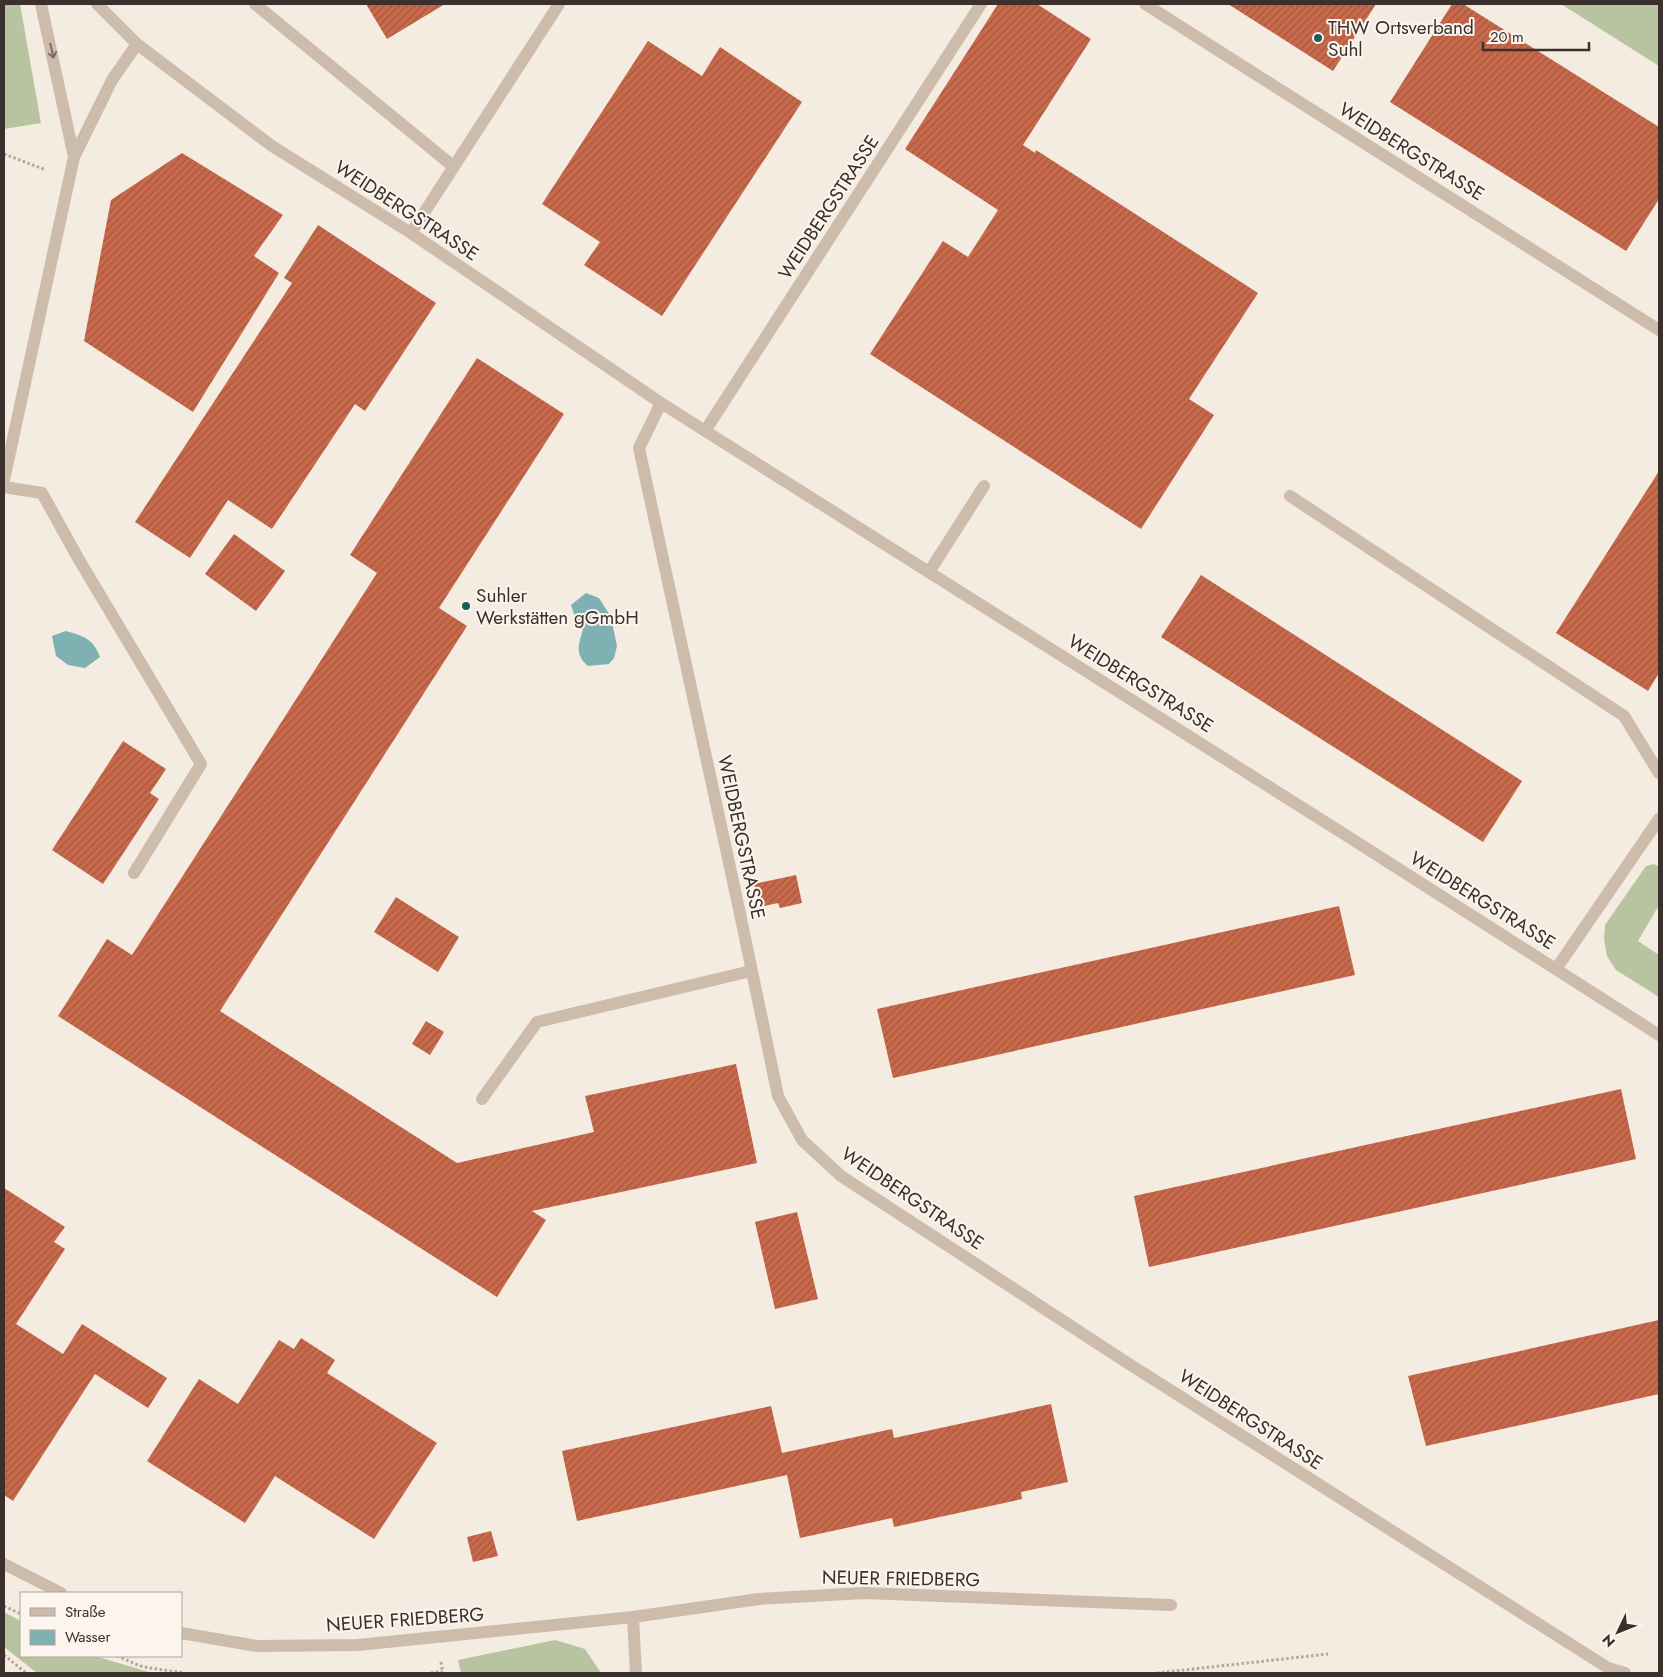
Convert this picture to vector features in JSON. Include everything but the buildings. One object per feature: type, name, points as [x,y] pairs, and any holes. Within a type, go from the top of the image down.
[{"type":"street","points":[[41,4],[74,157]]},
{"type":"street","points":[[4,480],[74,157],[112,80],[137,44],[97,4]]},
{"type":"street","points":[[255,4],[454,166]]},
{"type":"street","points":[[411,233],[559,4]]},
{"type":"street","name":"WEIDBERGSTRASSE","points":[[705,431],[981,4]]},
{"type":"street","name":"WEIDBERGSTRASSE","points":[[1145,4],[1659,330]]},
{"type":"street","name":"WEIDBERGSTRASSE","points":[[137,44],[272,146],[411,233],[661,403],[1659,1035]]},
{"type":"street","name":"WEIDBERGSTRASSE","points":[[661,403],[639,448],[778,1096],[802,1140],[841,1176],[1118,1356],[1608,1668],[1625,1673]]},
{"type":"street","points":[[4,486],[42,493],[83,567],[200,764],[134,873]]},
{"type":"street","points":[[929,572],[984,486]]},
{"type":"street","points":[[1290,496],[1624,716],[1659,773]]},
{"type":"street","name":"WEIDBERGSTRASSE","points":[[1556,969],[1659,819]]},
{"type":"street","points":[[482,1099],[537,1022],[751,971]]},
{"type":"street","points":[[4,1564],[59,1592]]},
{"type":"street","name":"NEUER FRIEDBERG","points":[[182,1634],[257,1646],[358,1645],[633,1617],[759,1599],[864,1593],[1171,1604]]},
{"type":"street","points":[[633,1617],[636,1673]]},
{"type":"path","points":[[4,154],[70,179]]},
{"type":"path","points":[[4,1606],[20,1614]]},
{"type":"path","points":[[1156,1673],[1328,1654]]},
{"type":"path","points":[[4,1655],[26,1673]]},
{"type":"path","points":[[119,1657],[143,1667],[185,1673]]},
{"type":"path","points":[[142,1673],[143,1667]]},
{"type":"path","points":[[431,1673],[442,1671]]},
{"type":"green space","points":[[4,4],[20,4],[41,123],[4,129]]},
{"type":"green space","points":[[1561,4],[1659,4],[1659,66]]},
{"type":"green space","points":[[1654,864],[1659,867],[1659,905],[1638,941],[1659,955],[1659,997],[1616,970],[1607,956],[1604,939],[1605,925],[1646,866]]},
{"type":"green space","points":[[4,1612],[20,1620],[20,1657],[98,1657],[152,1673],[37,1673],[4,1647]]},
{"type":"green space","points":[[555,1640],[585,1649],[601,1673],[461,1673],[458,1660]]},
{"type":"water","points":[[586,593],[599,598],[611,617],[617,646],[614,658],[609,664],[588,666],[579,654],[583,630],[578,626],[571,605]]},
{"type":"water","points":[[66,631],[78,634],[91,642],[100,657],[85,668],[68,665],[56,656],[52,636]]},
{"type":"place","name":"THW Ortsverband Suhl","points":[[1318,38]]},
{"type":"place","name":"Suhler Werkstätten gGmbH","points":[[466,606]]}]
